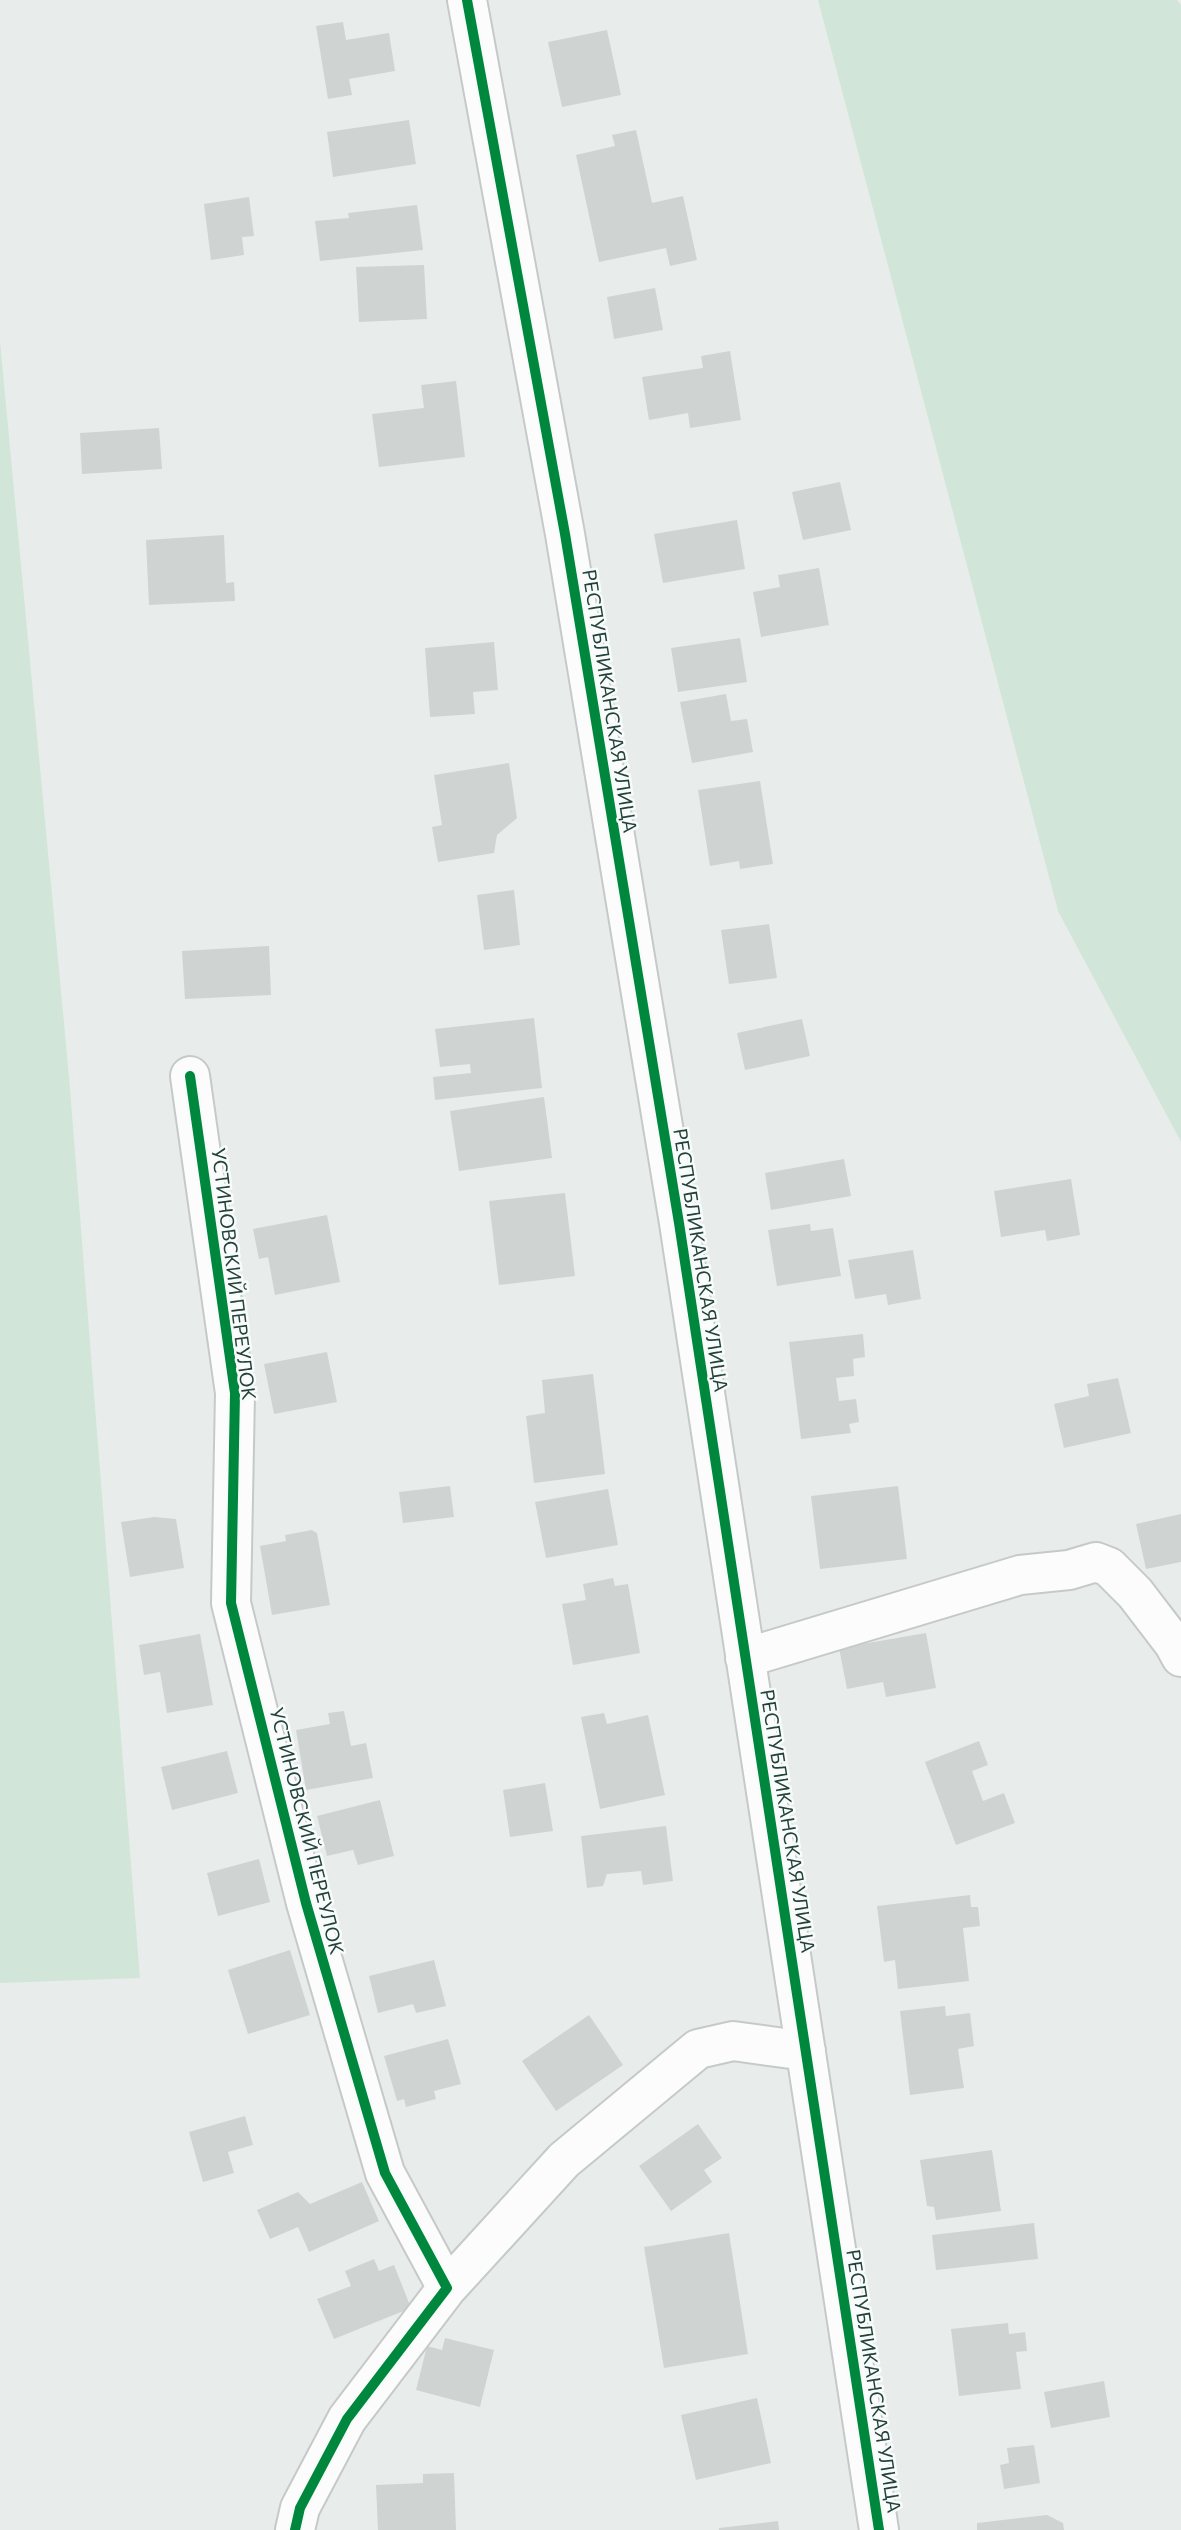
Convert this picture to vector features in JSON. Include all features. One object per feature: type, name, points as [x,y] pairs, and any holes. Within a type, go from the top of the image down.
[{"type":"street","name":"РЕСПУБЛИКАНСКАЯ УЛИЦА","points":[[467,0],[565,534],[679,1223],[879,2530]]},
{"type":"street","name":"УСТИНОВСКИЙ ПЕРЕУЛОК","points":[[190,1076],[234,1393],[231,1602],[306,1903],[385,2173],[447,2288]]},
{"type":"street","points":[[745,1658],[1020,1575],[1069,1570],[1096,1562],[1109,1567],[1135,1593],[1181,1657]]},
{"type":"street","points":[[295,2530],[300,2508],[347,2419],[447,2288],[564,2160],[698,2049],[733,2041],[806,2050]]},
{"type":"green space","points":[[818,0],[1177,0],[1181,5],[1181,1142],[1058,911]]},
{"type":"green space","points":[[0,341],[69,1076],[140,1978],[0,1983]]},
{"type":"building","points":[[343,22],[346,40],[389,33],[395,71],[349,79],[352,95],[328,99],[316,26]]},
{"type":"building","points":[[607,30],[621,95],[562,107],[548,42]]},
{"type":"building","points":[[409,120],[416,164],[333,177],[327,132]]},
{"type":"building","points":[[636,130],[652,203],[683,196],[697,260],[670,266],[666,248],[599,262],[576,155],[615,146],[612,135]]},
{"type":"building","points":[[249,197],[254,236],[242,237],[244,255],[211,260],[204,204]]},
{"type":"building","points":[[417,205],[423,250],[320,261],[315,221],[349,218],[348,213]]},
{"type":"building","points":[[424,265],[427,319],[359,322],[356,267]]},
{"type":"building","points":[[655,288],[663,330],[614,339],[607,297]]},
{"type":"building","points":[[730,351],[741,420],[690,428],[688,413],[649,420],[642,377],[703,368],[701,356]]},
{"type":"building","points":[[456,381],[465,457],[379,467],[372,414],[424,408],[421,385]]},
{"type":"building","points":[[159,428],[162,469],[82,474],[80,433]]},
{"type":"building","points":[[840,482],[851,530],[803,540],[792,492]]},
{"type":"building","points":[[737,520],[745,569],[663,583],[654,534]]},
{"type":"building","points":[[224,535],[226,583],[234,582],[235,601],[149,605],[146,540]]},
{"type":"building","points":[[819,568],[829,625],[761,637],[753,592],[780,587],[778,575]]},
{"type":"building","points":[[740,638],[747,682],[678,692],[671,648]]},
{"type":"building","points":[[494,642],[498,690],[473,692],[475,714],[430,717],[425,648]]},
{"type":"building","points":[[726,694],[731,721],[747,719],[753,752],[692,763],[680,702]]},
{"type":"building","points":[[509,763],[517,818],[497,835],[494,853],[438,862],[432,827],[442,825],[434,775]]},
{"type":"building","points":[[760,781],[773,864],[740,869],[739,861],[710,866],[698,790]]},
{"type":"building","points":[[514,890],[520,945],[484,950],[477,895]]},
{"type":"building","points":[[769,924],[777,978],[729,984],[721,930]]},
{"type":"building","points":[[269,946],[271,995],[185,999],[182,951]]},
{"type":"building","points":[[534,1018],[542,1088],[435,1100],[433,1077],[471,1073],[470,1064],[440,1067],[435,1029]]},
{"type":"building","points":[[802,1019],[810,1056],[745,1070],[737,1033]]},
{"type":"building","points":[[544,1097],[552,1158],[459,1171],[450,1111]]},
{"type":"building","points":[[844,1159],[851,1196],[771,1210],[765,1173]]},
{"type":"building","points":[[1071,1179],[1080,1235],[1047,1241],[1045,1230],[1001,1237],[994,1191]]},
{"type":"building","points":[[565,1193],[575,1276],[499,1285],[489,1201]]},
{"type":"building","points":[[327,1215],[340,1282],[275,1295],[268,1257],[259,1259],[253,1229]]},
{"type":"building","points":[[810,1224],[811,1231],[833,1228],[841,1276],[777,1286],[768,1230]]},
{"type":"building","points":[[913,1250],[921,1299],[888,1305],[886,1294],[855,1299],[848,1260]]},
{"type":"building","points":[[863,1334],[865,1357],[853,1359],[854,1376],[836,1378],[839,1401],[856,1399],[859,1422],[849,1424],[851,1433],[801,1439],[789,1342]]},
{"type":"building","points":[[327,1352],[337,1402],[274,1414],[264,1364]]},
{"type":"building","points":[[593,1374],[605,1474],[534,1483],[526,1416],[545,1413],[542,1380]]},
{"type":"building","points":[[1118,1378],[1131,1433],[1064,1448],[1054,1404],[1089,1396],[1087,1384]]},
{"type":"building","points":[[450,1486],[454,1517],[403,1523],[399,1492]]},
{"type":"building","points":[[898,1486],[907,1559],[820,1569],[811,1496]]},
{"type":"building","points":[[608,1489],[618,1545],[546,1558],[535,1502]]},
{"type":"building","points":[[1181,1514],[1181,1562],[1146,1569],[1136,1524]]},
{"type":"building","points":[[154,1517],[176,1519],[184,1568],[130,1577],[121,1522]]},
{"type":"building","points":[[312,1530],[317,1533],[330,1605],[272,1615],[260,1546],[286,1541],[285,1535]]},
{"type":"building","points":[[613,1578],[615,1586],[628,1584],[640,1653],[573,1665],[562,1604],[586,1600],[583,1584]]},
{"type":"building","points":[[926,1633],[936,1688],[886,1697],[883,1682],[847,1689],[839,1648]]},
{"type":"building","points":[[200,1634],[213,1705],[167,1713],[160,1672],[144,1675],[139,1645]]},
{"type":"building","points":[[344,1711],[351,1746],[366,1743],[373,1778],[306,1790],[296,1730],[330,1724],[328,1713]]},
{"type":"building","points":[[604,1713],[607,1724],[648,1715],[665,1795],[600,1809],[581,1717]]},
{"type":"building","points":[[979,1741],[988,1765],[972,1771],[983,1801],[1004,1793],[1015,1823],[956,1845],[925,1762]]},
{"type":"building","points":[[227,1751],[238,1793],[172,1810],[161,1767]]},
{"type":"building","points":[[545,1783],[553,1831],[510,1837],[503,1790]]},
{"type":"building","points":[[380,1800],[394,1856],[358,1865],[353,1850],[327,1856],[317,1816]]},
{"type":"building","points":[[666,1826],[673,1881],[643,1885],[641,1871],[607,1874],[603,1886],[587,1888],[581,1836]]},
{"type":"building","points":[[259,1859],[270,1902],[218,1916],[207,1873]]},
{"type":"building","points":[[970,1895],[971,1907],[978,1907],[980,1926],[963,1928],[969,1981],[898,1989],[895,1960],[884,1962],[877,1906]]},
{"type":"building","points":[[290,1950],[310,2015],[248,2034],[228,1970]]},
{"type":"building","points":[[434,1960],[446,2006],[416,2013],[413,2004],[378,2013],[369,1976]]},
{"type":"building","points":[[945,2006],[946,2016],[970,2013],[974,2046],[958,2049],[964,2088],[910,2095],[900,2011]]},
{"type":"building","points":[[589,2015],[623,2065],[556,2111],[522,2061]]},
{"type":"building","points":[[448,2039],[461,2084],[434,2091],[436,2099],[406,2107],[404,2099],[397,2101],[384,2056]]},
{"type":"building","points":[[245,2116],[253,2145],[228,2152],[234,2173],[203,2182],[189,2132]]},
{"type":"building","points":[[698,2124],[722,2158],[704,2170],[712,2182],[671,2211],[639,2166]]},
{"type":"building","points":[[992,2150],[1001,2211],[936,2220],[934,2207],[927,2206],[920,2160]]},
{"type":"building","points":[[362,2182],[379,2221],[309,2252],[298,2227],[270,2239],[257,2210],[298,2192],[310,2204]]},
{"type":"building","points":[[1034,2223],[1038,2259],[936,2270],[932,2235]]},
{"type":"building","points":[[729,2233],[748,2354],[664,2368],[644,2247]]},
{"type":"building","points":[[374,2259],[379,2271],[394,2265],[411,2308],[334,2339],[317,2299],[351,2286],[345,2271]]},
{"type":"building","points":[[1008,2323],[1009,2334],[1025,2332],[1027,2351],[1016,2352],[1021,2389],[959,2396],[951,2329]]},
{"type":"building","points":[[445,2338],[494,2350],[480,2407],[416,2390],[427,2346],[442,2350]]},
{"type":"building","points":[[1104,2381],[1110,2417],[1051,2428],[1044,2392]]},
{"type":"building","points":[[757,2398],[771,2463],[696,2480],[681,2415]]},
{"type":"building","points":[[1034,2445],[1040,2483],[1004,2489],[1000,2465],[1009,2463],[1007,2448]]},
{"type":"building","points":[[454,2473],[456,2530],[378,2530],[376,2485],[423,2483],[423,2474]]},
{"type":"building","points":[[1047,2515],[1063,2523],[1064,2530],[977,2530],[977,2523]]},
{"type":"building","points":[[778,2521],[779,2530],[719,2530],[719,2528]]},
{"type":"cycle path","points":[[467,0],[565,534],[679,1223],[879,2530]]},
{"type":"cycle path","points":[[190,1076],[235,1393],[231,1603],[306,1903],[385,2173],[447,2288],[347,2419],[300,2508],[295,2530]]}]
